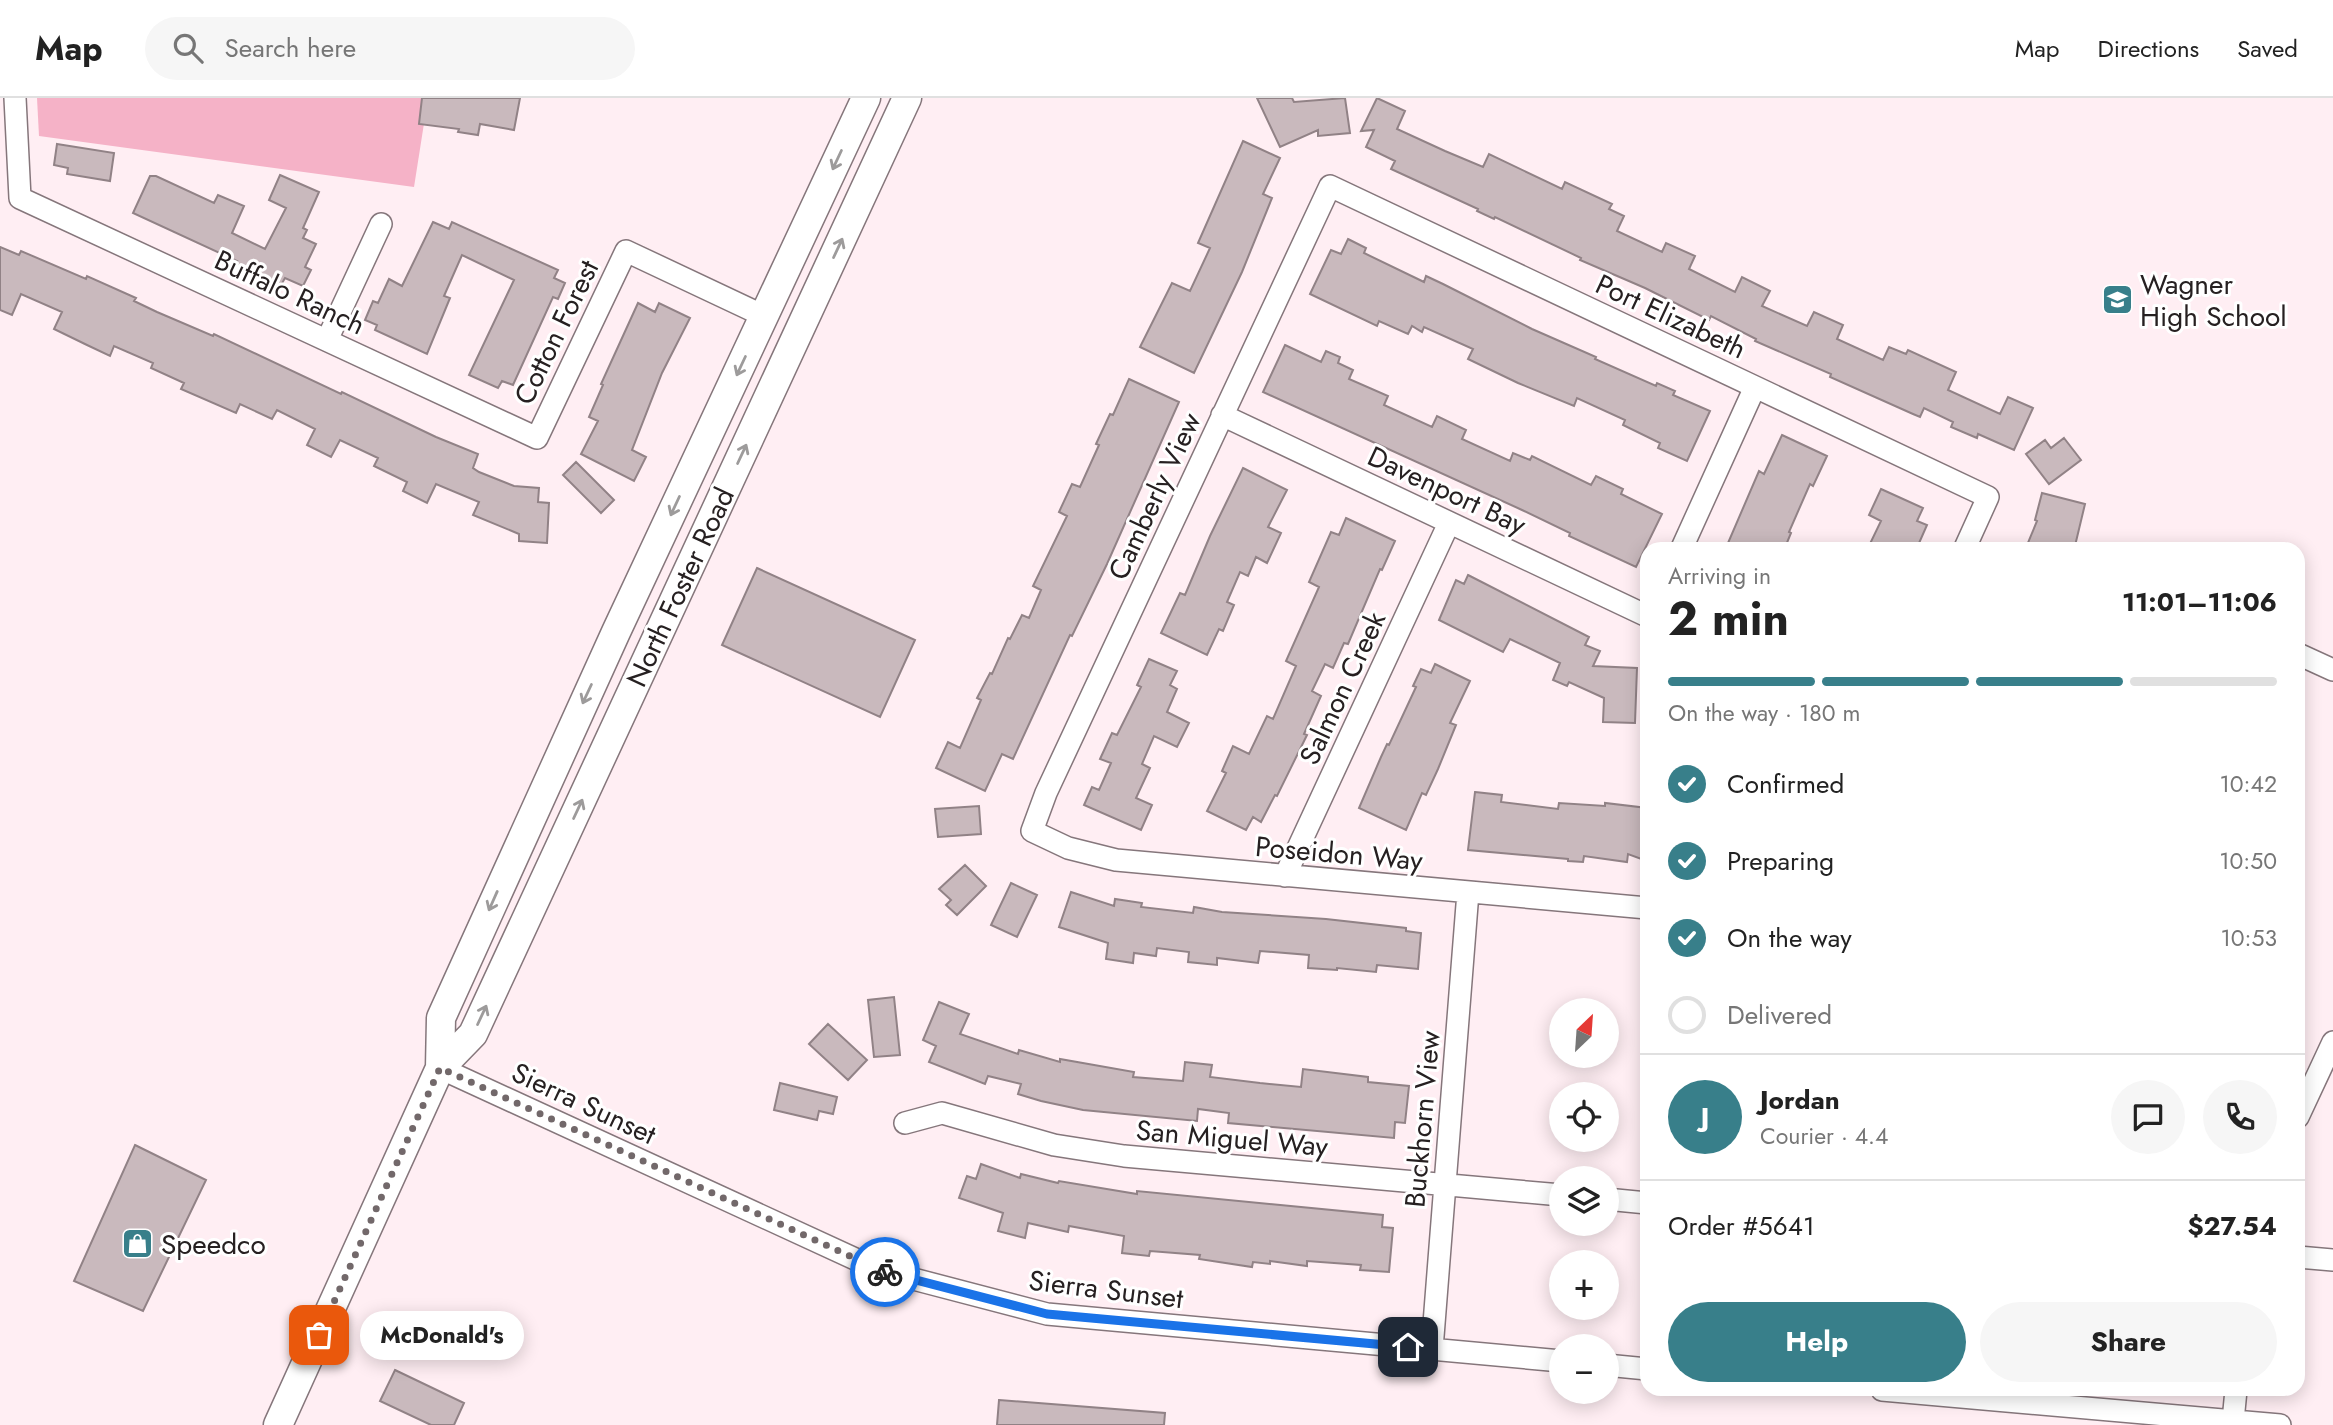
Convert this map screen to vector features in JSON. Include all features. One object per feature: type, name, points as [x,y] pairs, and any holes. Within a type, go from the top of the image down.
[{"type":"main road","name":"North Foster Road","points":[[440,1068],[441,1018],[616,632],[866,98]]},
{"type":"main road","name":"North Foster Road","points":[[278,1425],[440,1068],[474,1034],[907,98]]},
{"type":"street","name":"Buffalo Ranch","points":[[15,98],[20,198],[537,438]]},
{"type":"street","name":"Port Elizabeth","points":[[1330,186],[1988,497],[1968,542]]},
{"type":"street","name":"Camberly View","points":[[1032,831],[1046,793],[1330,186]]},
{"type":"street","points":[[327,340],[381,224]]},
{"type":"street","name":"Cotton Forest","points":[[537,438],[626,251],[764,316]]},
{"type":"street","points":[[1685,542],[1755,387]]},
{"type":"street","name":"Davenport Bay","points":[[1222,415],[1640,613]]},
{"type":"street","name":"Salmon Creek","points":[[1285,876],[1449,523]]},
{"type":"street","points":[[2305,657],[2333,670]]},
{"type":"street","name":"Poseidon Way","points":[[1032,831],[1068,848],[1116,860],[1640,907]]},
{"type":"street","name":"Buckhorn View","points":[[1432,1349],[1468,892]]},
{"type":"street","points":[[2305,1102],[2333,1042]]},
{"type":"street","name":"Sierra Sunset","points":[[440,1068],[879,1270],[1047,1314],[1549,1360]]},
{"type":"street","name":"San Miguel Way","points":[[905,1123],[942,1113],[1054,1146],[1124,1156],[1549,1194]]},
{"type":"street","points":[[1619,1200],[1640,1202]]},
{"type":"street","points":[[2305,1258],[2333,1260]]},
{"type":"street","points":[[1619,1366],[1640,1367]]},
{"type":"street","points":[[1950,1396],[2280,1425]]},
{"type":"street","points":[[2233,1421],[2235,1396]]},
{"type":"shaded area","points":[[37,98],[428,98],[414,187],[39,136]]},
{"type":"building","points":[[422,98],[520,98],[514,130],[480,124],[478,135],[458,132],[459,129],[419,124]]},
{"type":"building","points":[[1257,98],[1292,98],[1294,102],[1345,98],[1350,133],[1318,136],[1318,130],[1280,147]]},
{"type":"building","points":[[1377,98],[1405,111],[1397,129],[1445,151],[1483,167],[1489,154],[1562,189],[1565,182],[1612,204],[1609,209],[1624,216],[1617,231],[1662,252],[1666,243],[1695,256],[1689,269],[1735,292],[1742,277],[1770,291],[1762,306],[1807,326],[1814,312],[1843,325],[1837,339],[1883,360],[1889,347],[1906,354],[1908,350],[1956,372],[1948,390],[2000,414],[2008,397],[2033,408],[2014,450],[1978,434],[1977,438],[1951,427],[1953,422],[1924,408],[1920,417],[1830,377],[1831,374],[1755,341],[1756,339],[1711,316],[1709,320],[1391,169],[1395,161],[1366,147],[1374,130],[1361,131]]},
{"type":"building","points":[[1243,141],[1280,158],[1263,194],[1272,198],[1242,272],[1194,373],[1140,347],[1172,283],[1190,291],[1210,248],[1198,243]]},
{"type":"building","points":[[57,144],[114,153],[110,181],[67,174],[68,168],[54,165]]},
{"type":"building","points":[[280,175],[319,192],[303,228],[307,230],[303,238],[316,244],[305,267],[311,270],[303,286],[285,278],[281,285],[235,263],[237,261],[133,213],[150,176],[156,176],[214,203],[218,195],[244,206],[232,233],[265,249],[286,208],[269,200]]},
{"type":"building","points":[[433,222],[449,229],[452,222],[558,270],[554,278],[565,283],[558,299],[553,297],[513,385],[502,381],[498,388],[469,375],[514,280],[462,255],[444,296],[450,298],[427,354],[375,330],[377,325],[365,320],[373,301],[378,303],[389,279],[402,286]]},
{"type":"building","points":[[1348,239],[1366,248],[1364,253],[1424,282],[1426,276],[1532,329],[1596,357],[1595,359],[1656,386],[1657,383],[1675,391],[1673,395],[1710,411],[1687,461],[1658,448],[1660,443],[1623,425],[1625,420],[1577,398],[1574,406],[1468,359],[1473,349],[1424,327],[1422,332],[1412,326],[1408,334],[1379,321],[1377,326],[1310,294],[1331,250],[1341,254]]},
{"type":"building","points":[[0,247],[19,255],[21,251],[86,279],[87,276],[136,298],[134,301],[157,312],[213,336],[214,334],[478,454],[473,468],[479,472],[514,486],[539,488],[538,502],[549,503],[547,543],[519,541],[519,534],[473,515],[479,502],[436,484],[427,503],[403,491],[407,482],[374,466],[378,458],[340,440],[331,457],[307,445],[315,429],[277,410],[272,419],[240,404],[236,413],[181,389],[184,383],[151,368],[153,363],[114,346],[110,356],[54,329],[62,312],[21,294],[12,315],[0,310]]},
{"type":"building","points":[[638,303],[655,312],[659,303],[690,318],[662,373],[632,450],[646,457],[634,481],[581,454],[598,421],[589,417],[603,385],[601,384]]},
{"type":"building","points":[[1285,345],[1321,362],[1326,351],[1340,357],[1338,363],[1353,370],[1349,379],[1388,396],[1384,405],[1432,427],[1437,416],[1466,430],[1462,439],[1510,461],[1513,453],[1530,460],[1532,456],[1591,485],[1596,476],[1623,489],[1621,494],[1662,514],[1648,542],[1640,542],[1640,559],[1636,567],[1569,536],[1570,533],[1522,510],[1263,392]]},
{"type":"building","points":[[1129,379],[1179,402],[1107,564],[1072,636],[1070,635],[1013,759],[1002,754],[985,791],[936,768],[948,742],[960,748],[981,700],[977,698],[990,673],[992,674],[1008,638],[1010,639],[1022,615],[1029,618],[1041,590],[1033,586],[1067,516],[1059,512],[1072,484],[1080,487],[1099,445],[1096,444]]},
{"type":"building","points":[[1782,435],[1827,456],[1813,486],[1810,484],[1787,542],[1728,542],[1759,471],[1764,474]]},
{"type":"building","points":[[2064,438],[2081,460],[2049,484],[2026,454],[2045,440],[2051,448]]},
{"type":"building","points":[[576,462],[614,500],[601,513],[563,475]]},
{"type":"building","points":[[1243,468],[1287,490],[1268,527],[1281,533],[1267,563],[1256,557],[1248,576],[1240,572],[1227,602],[1234,605],[1223,631],[1219,629],[1207,655],[1161,633],[1180,593],[1185,595]]},
{"type":"building","points":[[1881,489],[1923,508],[1917,521],[1927,525],[1920,542],[1871,542],[1881,521],[1869,515]]},
{"type":"building","points":[[2042,493],[2085,504],[2076,542],[2028,542],[2037,521],[2035,520]]},
{"type":"building","points":[[1346,518],[1395,541],[1348,644],[1344,643],[1333,668],[1325,664],[1312,691],[1321,696],[1304,734],[1307,735],[1277,796],[1275,795],[1261,822],[1253,817],[1246,830],[1207,811],[1226,773],[1222,771],[1233,746],[1249,754],[1267,716],[1273,719],[1296,666],[1286,661],[1319,587],[1309,582],[1331,532],[1339,535]]},
{"type":"building","points":[[757,568],[915,640],[880,717],[722,645]]},
{"type":"building","points":[[1468,575],[1589,637],[1585,645],[1600,651],[1593,666],[1637,668],[1635,723],[1603,722],[1604,698],[1569,682],[1567,686],[1553,680],[1560,663],[1510,639],[1503,652],[1439,620],[1456,580],[1464,584]]},
{"type":"building","points":[[1149,659],[1177,671],[1170,685],[1177,689],[1167,712],[1189,723],[1177,747],[1154,736],[1142,764],[1150,768],[1136,798],[1152,805],[1141,830],[1084,805],[1092,787],[1099,790],[1111,763],[1100,759],[1112,733],[1117,735],[1141,687],[1137,685]]},
{"type":"building","points":[[1435,664],[1470,681],[1450,723],[1456,725],[1438,769],[1426,795],[1422,793],[1406,830],[1359,808],[1416,687],[1413,686],[1421,669],[1431,673]]},
{"type":"building","points":[[1475,792],[1502,795],[1501,802],[1558,809],[1559,803],[1605,806],[1605,803],[1640,807],[1640,858],[1628,854],[1627,862],[1584,856],[1583,862],[1568,861],[1468,850]]},
{"type":"building","points":[[979,806],[981,834],[938,837],[935,809]]},
{"type":"building","points":[[965,865],[986,886],[957,915],[946,905],[951,900],[939,889]]},
{"type":"building","points":[[1011,883],[1037,895],[1017,937],[991,925]]},
{"type":"building","points":[[1071,892],[1114,906],[1115,899],[1142,903],[1141,907],[1193,913],[1194,907],[1222,912],[1406,928],[1406,931],[1421,933],[1418,969],[1377,965],[1376,972],[1308,968],[1309,955],[1260,951],[1258,963],[1217,958],[1217,965],[1188,962],[1189,952],[1157,948],[1156,956],[1134,953],[1133,963],[1106,959],[1108,943],[1059,927]]},
{"type":"building","points":[[894,997],[900,1055],[874,1057],[868,1000]]},
{"type":"building","points":[[939,1002],[969,1014],[960,1034],[1018,1054],[1019,1050],[1060,1062],[1060,1059],[1134,1072],[1133,1077],[1183,1081],[1185,1062],[1212,1065],[1210,1077],[1260,1083],[1301,1087],[1303,1069],[1368,1077],[1368,1082],[1409,1086],[1405,1123],[1395,1122],[1394,1138],[1228,1123],[1229,1113],[1198,1109],[1197,1121],[1083,1110],[1041,1101],[1018,1094],[1021,1084],[988,1076],[985,1084],[929,1062],[936,1046],[923,1040]]},
{"type":"building","points":[[828,1024],[867,1060],[848,1080],[809,1044]]},
{"type":"building","points":[[780,1083],[837,1097],[833,1114],[819,1111],[817,1120],[774,1110]]},
{"type":"building","points":[[135,1145],[206,1180],[143,1311],[74,1281]]},
{"type":"building","points":[[981,1164],[1020,1178],[1021,1174],[1058,1183],[1059,1181],[1137,1194],[1137,1191],[1383,1215],[1382,1227],[1393,1228],[1389,1272],[1360,1270],[1361,1265],[1307,1261],[1307,1266],[1270,1261],[1270,1264],[1253,1262],[1252,1267],[1199,1259],[1200,1255],[1150,1251],[1149,1256],[1122,1253],[1124,1236],[1069,1226],[1068,1232],[1028,1223],[1025,1238],[998,1231],[1003,1213],[959,1198],[967,1176],[976,1179]]},
{"type":"building","points":[[395,1370],[464,1403],[454,1425],[431,1425],[380,1401]]},
{"type":"building","points":[[999,1400],[1165,1413],[1164,1425],[997,1425]]},
{"type":"way so far","points":[[319,1335],[440,1068],[885,1272]]},
{"type":"place","name":"Wagner High School","points":[[2117,300]]},
{"type":"place","name":"Speedco","points":[[138,1244]]},
{"type":"place","name":"McDonald's","points":[[319,1335]]},
{"type":"route","points":[[885,1272],[1047,1314],[1408,1347]]}]
